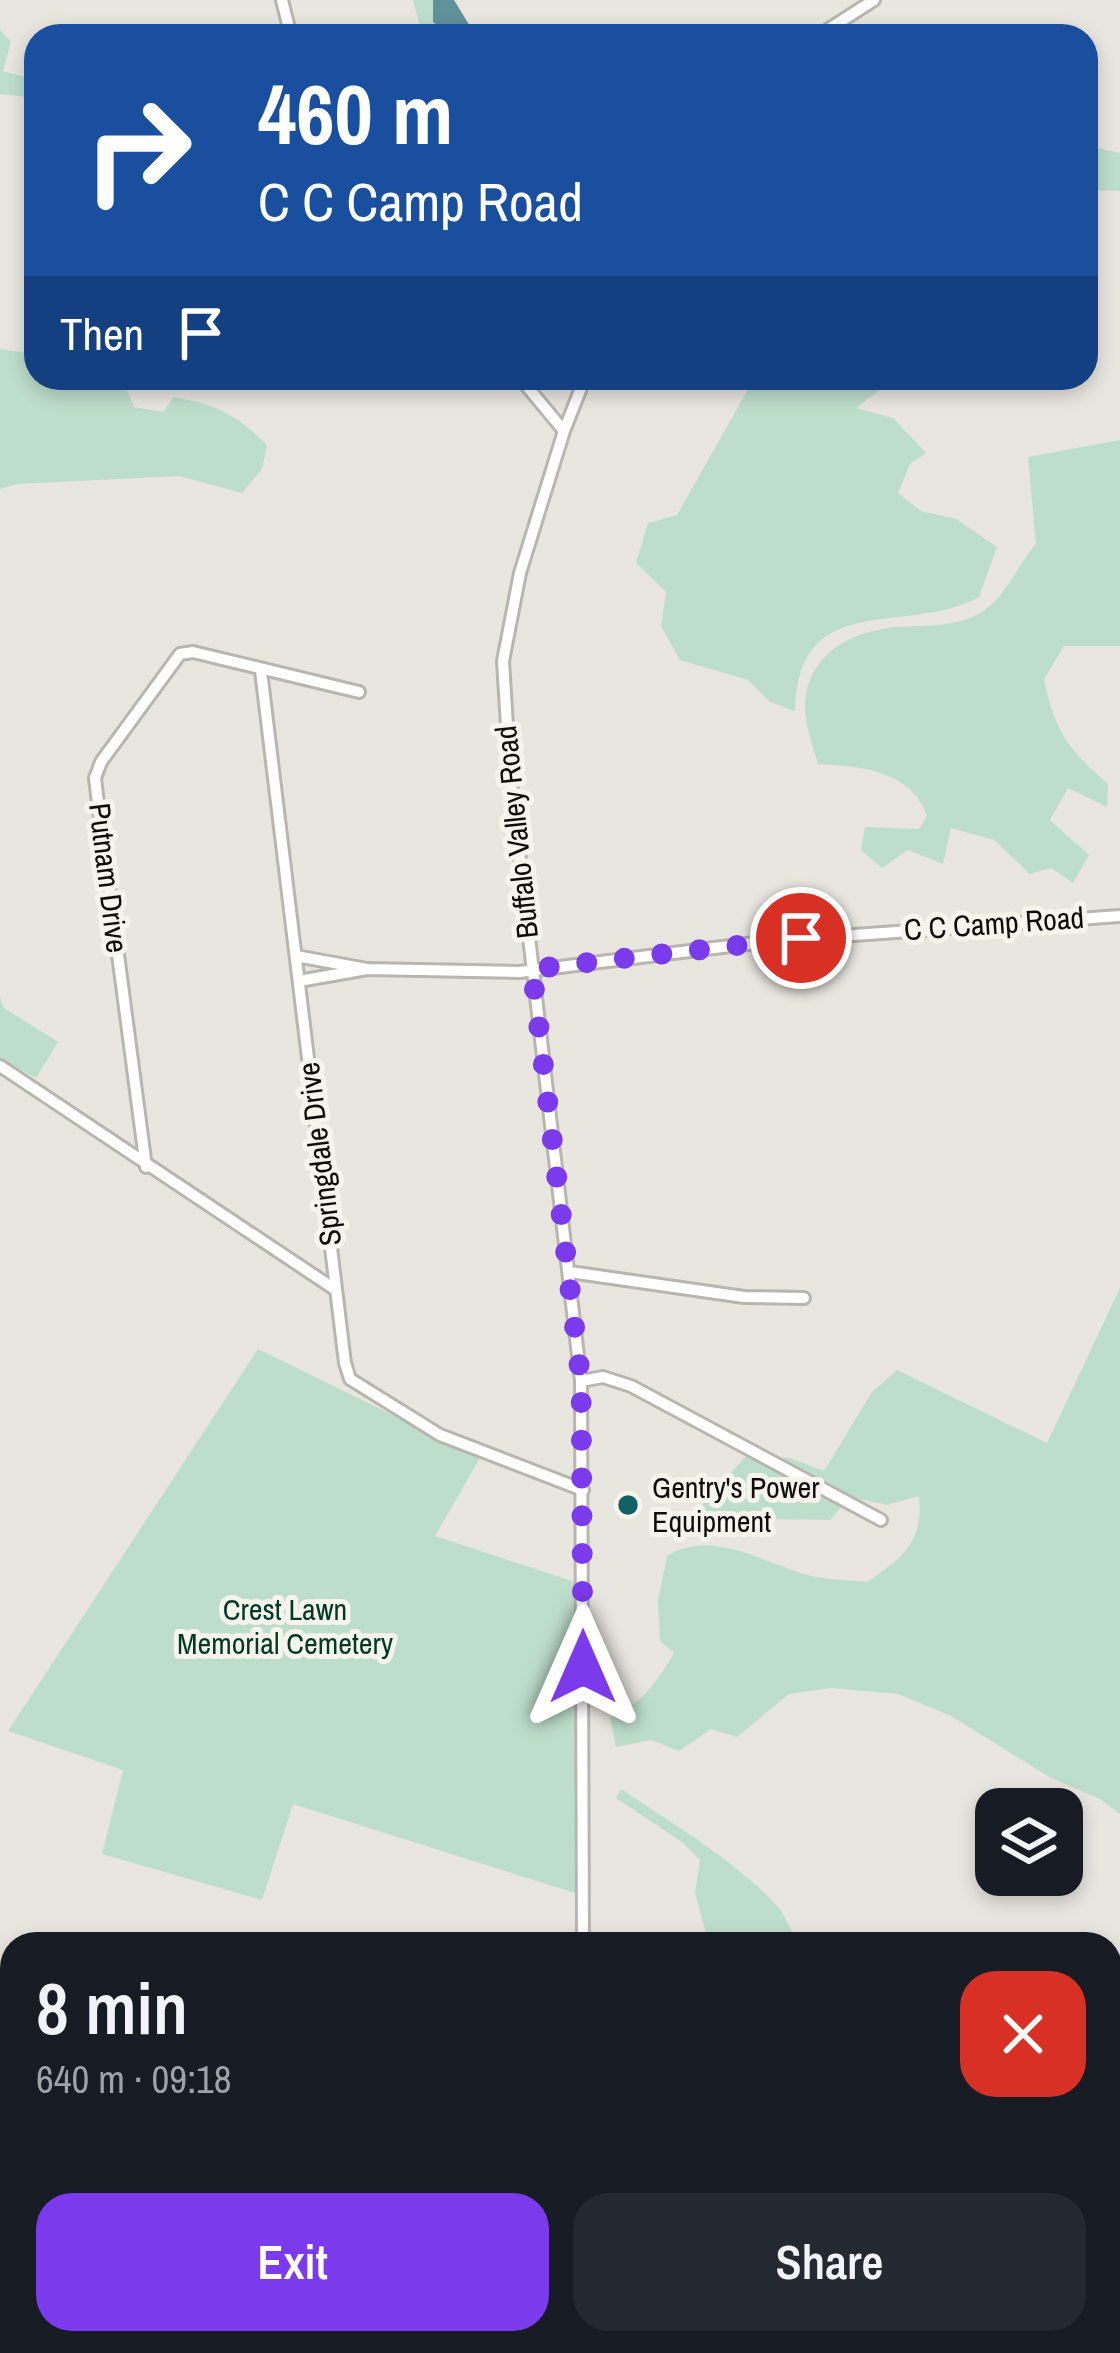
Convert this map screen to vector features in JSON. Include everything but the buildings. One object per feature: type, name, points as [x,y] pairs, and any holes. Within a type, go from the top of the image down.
[{"type":"street","points":[[837,24],[874,0]]},
{"type":"street","points":[[530,390],[564,431]]},
{"type":"street","name":"Buffalo Valley Road","points":[[580,390],[520,574],[503,662],[509,775],[581,1381],[583,1932]]},
{"type":"street","name":"Putnam Drive","points":[[146,1167],[95,778],[101,762],[180,654],[193,652],[359,692]]},
{"type":"street","name":"Springdale Drive","points":[[261,671],[350,1379],[469,1449],[583,1490]]},
{"type":"street","name":"C C Camp Road","points":[[367,969],[497,974],[771,941],[1120,916]]},
{"type":"street","points":[[296,956],[367,969]]},
{"type":"street","points":[[299,981],[367,969]]},
{"type":"street","points":[[0,1066],[336,1290]]},
{"type":"street","points":[[570,1272],[744,1297],[803,1298]]},
{"type":"street","points":[[581,1381],[603,1377],[631,1386],[881,1520]]},
{"type":"green space","points":[[413,0],[433,0],[436,24],[419,24]]},
{"type":"green space","points":[[0,30],[11,42],[3,71],[24,77],[24,97],[0,94]]},
{"type":"green space","points":[[1098,148],[1120,153],[1120,191],[1098,190]]},
{"type":"green space","points":[[0,349],[24,353],[24,390],[127,390],[134,407],[163,412],[174,397],[225,412],[267,445],[262,469],[242,493],[179,476],[17,484],[0,489]]},
{"type":"green space","points":[[880,390],[856,408],[893,418],[926,453],[910,464],[898,493],[921,511],[956,519],[997,547],[979,597],[950,608],[861,622],[835,631],[815,646],[801,672],[795,711],[770,702],[748,680],[680,660],[661,626],[666,592],[636,563],[648,523],[677,515],[747,391]]},
{"type":"green space","points":[[1120,440],[1120,646],[1064,646],[1044,679],[1065,738],[1108,784],[1107,807],[1068,788],[1050,820],[1089,855],[1073,883],[1051,868],[1030,874],[994,840],[951,828],[943,864],[908,850],[882,868],[861,850],[865,827],[919,829],[927,816],[920,801],[896,780],[866,769],[818,764],[805,710],[812,675],[832,650],[861,634],[954,623],[986,609],[1036,544],[1028,457]]},
{"type":"green space","points":[[0,998],[4,1008],[58,1042],[36,1078],[0,1059]]},
{"type":"green space","points":[[1120,1288],[1120,1814],[1083,1788],[1051,1778],[951,1716],[898,1694],[831,1688],[789,1694],[737,1737],[711,1729],[679,1751],[651,1740],[616,1747],[610,1717],[648,1691],[674,1653],[660,1641],[658,1601],[667,1556],[684,1548],[720,1547],[811,1576],[867,1582],[900,1557],[914,1537],[919,1496],[887,1505],[850,1497],[830,1520],[690,1518],[746,1456],[790,1458],[824,1471],[872,1392],[897,1370],[1047,1443]]},
{"type":"green space","name":"Crest Lawn Memorial Cemetery","points":[[258,1349],[480,1458],[435,1536],[578,1583],[578,1894],[293,1804],[262,1900],[102,1854],[123,1770],[8,1731]]},
{"type":"green space","points":[[621,1789],[744,1875],[778,1907],[793,1932],[706,1932],[695,1893],[700,1860],[682,1842],[616,1798]]},
{"type":"water","points":[[433,0],[454,0],[469,24],[436,24]]},
{"type":"place","name":"Gentry's Power Equipment","points":[[628,1505]]},
{"type":"route","points":[[583,1667],[581,1381],[532,969],[801,938]]}]
